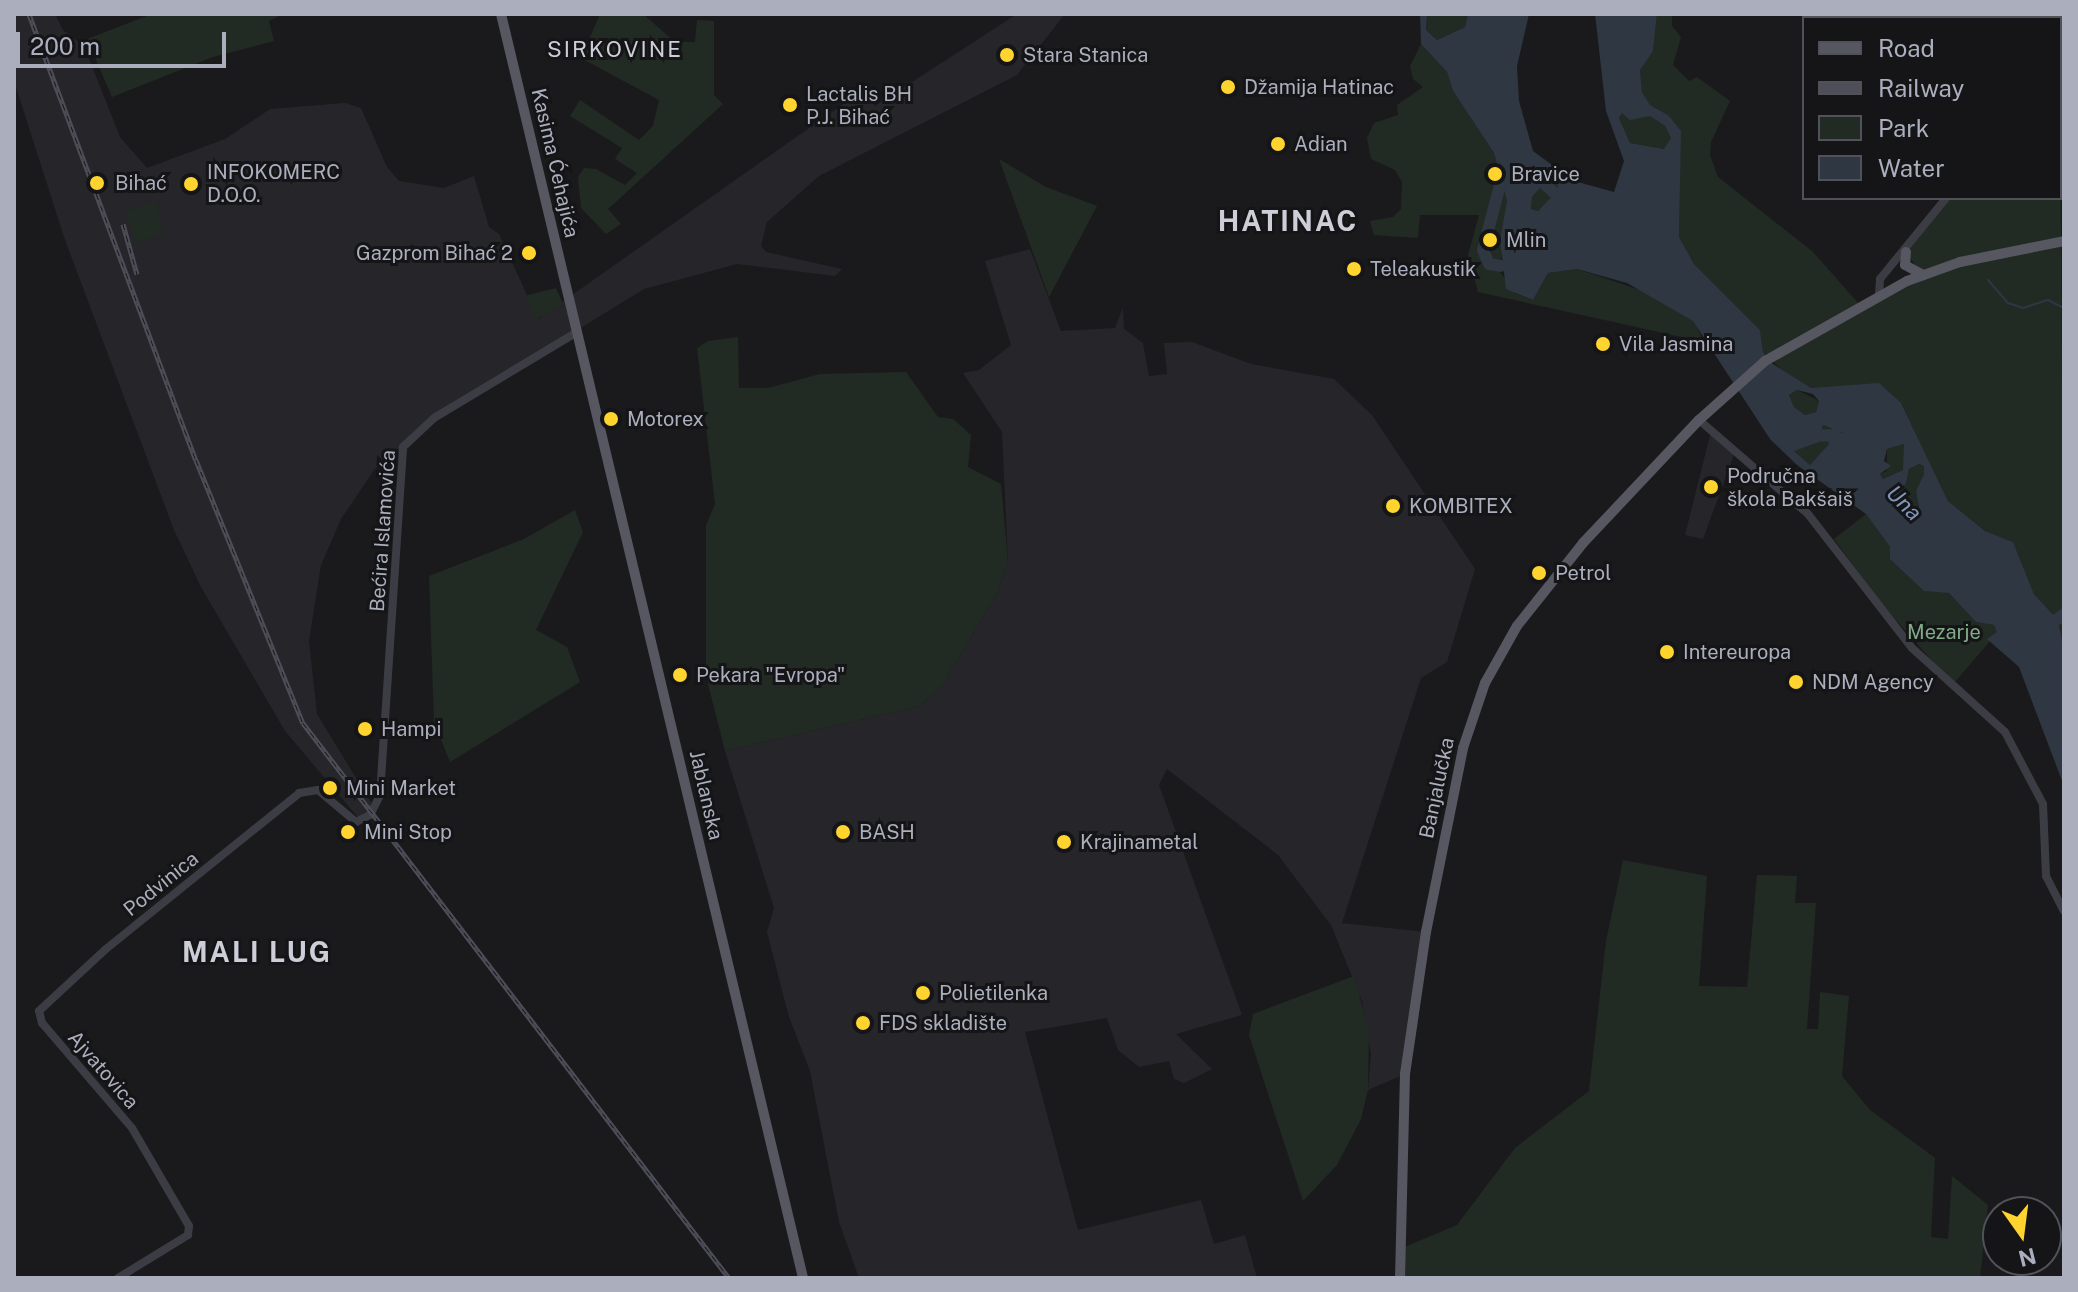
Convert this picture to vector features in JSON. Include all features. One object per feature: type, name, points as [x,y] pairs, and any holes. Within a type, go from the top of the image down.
[{"type":"main road","name":"Kasima Ćehajića","points":[[501,14],[576,326]]},
{"type":"main road","name":"Banjalučka","points":[[1400,1278],[1405,1074],[1450,801],[1473,715],[1496,660],[1536,597],[1699,420],[1788,345],[1884,292],[1923,275],[2064,241]]},
{"type":"main road","points":[[1906,252],[1905,265],[1923,275]]},
{"type":"main road","name":"Jablanska","points":[[576,326],[803,1278]]},
{"type":"street","points":[[1884,292],[1895,266],[1945,200]]},
{"type":"street","name":"Bećira Islamovića","points":[[313,789],[351,820],[361,821],[380,795],[403,447],[434,418],[576,326]]},
{"type":"street","points":[[1699,420],[1801,507],[1857,574],[1912,648],[2005,732],[2043,804],[2046,876],[2064,911]]},
{"type":"street","name":"Podvinica","points":[[38,1015],[174,893],[291,799],[313,789]]},
{"type":"street","name":"Ajvatovica","points":[[38,1015],[132,1128],[190,1231],[118,1278]]},
{"type":"shaded area","points":[[14,14],[55,14],[63,30],[84,46],[120,137],[147,168],[225,139],[270,109],[345,103],[361,108],[387,167],[399,181],[444,188],[474,176],[489,227],[499,234],[538,319],[863,90],[875,106],[1017,14],[1065,14],[1017,75],[819,176],[767,222],[761,246],[766,252],[842,269],[835,276],[737,264],[644,289],[434,418],[402,453],[392,454],[374,470],[341,519],[321,565],[309,641],[317,714],[375,809],[361,821],[285,731],[201,587],[174,530],[65,240],[14,81]]},
{"type":"shaded area","points":[[2064,37],[2064,125],[2062,84]]},
{"type":"shaded area","points":[[1030,249],[1061,331],[1115,328],[1123,307],[1124,329],[1143,343],[1149,376],[1167,374],[1164,343],[1192,342],[1251,364],[1334,379],[1372,415],[1475,569],[1447,662],[1421,678],[1342,923],[1426,932],[1405,1074],[1368,1090],[1371,1054],[1362,1001],[1331,925],[1278,855],[1167,769],[1159,785],[1242,1015],[1176,1034],[1212,1069],[1184,1083],[1174,1079],[1169,1061],[1139,1067],[1118,1050],[1107,1018],[1025,1032],[1078,1230],[1201,1200],[1214,1244],[1245,1235],[1257,1278],[859,1278],[839,1222],[810,1071],[789,1017],[767,932],[774,908],[725,751],[920,706],[942,686],[997,593],[1008,562],[1002,432],[963,373],[979,370],[1011,345],[985,261]]},
{"type":"shaded area","name":"Područna škola Bakšaiš","points":[[1711,431],[1735,452],[1703,539],[1685,535]]},
{"type":"green space","points":[[152,14],[283,14],[269,21],[274,41],[213,57],[112,97],[87,39]]},
{"type":"green space","points":[[600,14],[643,14],[675,42],[695,42],[697,20],[714,21],[714,95],[723,104],[608,209],[621,224],[606,234],[581,208],[578,177],[584,168],[596,169],[625,185],[637,173],[615,159],[622,148],[570,116],[580,100],[639,140],[653,126],[659,100],[581,58]]},
{"type":"green space","points":[[1427,14],[1468,16],[1465,27],[1437,40],[1426,30]]},
{"type":"green space","points":[[1657,14],[1672,14],[1672,26],[1681,37],[1673,65],[1689,81],[1697,77],[1730,101],[1711,142],[1710,155],[1718,177],[1813,252],[1859,304],[1922,275],[1906,252],[1945,200],[2061,200],[2064,651],[2058,620],[2034,594],[2013,542],[1985,531],[1948,501],[1901,403],[1811,388],[1790,378],[1763,352],[1760,330],[1694,264],[1679,237],[1680,149],[1668,115],[1650,105],[1642,92],[1639,70],[1653,50]]},
{"type":"green space","points":[[1920,14],[2064,14],[2064,37],[2062,40],[2062,16]]},
{"type":"green space","points":[[1421,44],[1447,72],[1453,91],[1494,153],[1507,201],[1500,272],[1515,293],[1533,300],[1548,273],[1577,269],[1649,293],[1694,321],[1704,342],[1478,292],[1468,255],[1479,215],[1420,215],[1418,238],[1374,235],[1370,221],[1393,217],[1401,209],[1402,182],[1395,170],[1371,159],[1367,138],[1374,123],[1398,115],[1397,105],[1423,87],[1413,79],[1410,66]]},
{"type":"green space","points":[[1622,113],[1650,116],[1665,126],[1671,138],[1665,149],[1630,143],[1619,118]]},
{"type":"green space","points":[[999,159],[1046,187],[1097,206],[1049,297]]},
{"type":"green space","points":[[1547,180],[1557,182],[1559,190],[1538,211],[1531,209],[1532,197]]},
{"type":"green space","points":[[156,201],[163,232],[137,244],[125,212]]},
{"type":"green space","points":[[556,288],[563,304],[537,319],[524,296]]},
{"type":"green space","points":[[738,337],[739,388],[768,388],[820,374],[906,372],[938,417],[953,419],[971,435],[968,467],[1001,484],[1008,562],[997,593],[942,686],[920,706],[725,751],[706,676],[706,525],[715,504],[697,348],[708,341]]},
{"type":"green space","points":[[1797,390],[1819,401],[1816,412],[1805,415],[1794,407],[1789,395]]},
{"type":"green space","points":[[1823,425],[1843,433],[1810,465],[1794,451],[1819,435]]},
{"type":"green space","points":[[1904,444],[1908,450],[1903,470],[1883,479],[1880,474],[1887,471],[1887,449]]},
{"type":"green space","points":[[1919,464],[1925,466],[1916,491],[1919,508],[1914,517],[1900,504],[1897,489],[1906,484],[1909,469]]},
{"type":"green space","points":[[575,510],[583,532],[536,630],[567,647],[580,682],[450,762],[434,722],[429,576],[524,539]]},
{"type":"green space","name":"Mezarje","points":[[1866,514],[1890,547],[1932,590],[1949,593],[1976,621],[1994,625],[1998,632],[1953,684],[1879,601],[1834,539]]},
{"type":"green space","points":[[1623,860],[1707,876],[1699,986],[1747,987],[1757,875],[1797,876],[1795,903],[1816,903],[1807,1029],[1818,1029],[1820,992],[1849,996],[1842,1076],[1870,1110],[1935,1158],[1931,1237],[1948,1239],[1952,1176],[1982,1200],[1980,1278],[1400,1278],[1400,1249],[1457,1225],[1515,1148],[1589,1091],[1606,941]]},
{"type":"green space","points":[[1354,976],[1369,1030],[1368,1090],[1361,1119],[1337,1165],[1303,1201],[1249,1035],[1253,1014]]},
{"type":"water","points":[[1420,14],[1427,14],[1426,30],[1437,40],[1465,27],[1468,14],[1529,14],[1517,66],[1519,101],[1533,151],[1574,181],[1614,192],[1624,161],[1606,111],[1595,14],[1657,14],[1653,51],[1640,70],[1642,92],[1650,105],[1668,115],[1681,131],[1679,237],[1694,264],[1760,330],[1763,352],[1773,364],[1811,388],[1879,383],[1901,403],[1948,501],[1985,531],[2013,542],[2034,594],[2058,620],[2064,651],[2064,786],[2019,667],[1987,639],[1997,632],[1994,625],[1976,622],[1949,593],[1924,591],[1890,559],[1890,547],[1866,514],[1797,465],[1770,439],[1693,321],[1627,283],[1577,269],[1548,273],[1533,300],[1506,289],[1500,240],[1507,201],[1494,153],[1453,91],[1447,72],[1421,44]],"holes":[[[1622,113],[1630,120],[1650,116],[1665,126],[1671,138],[1664,149],[1630,143],[1619,118]],[[1547,180],[1557,182],[1558,190],[1538,211],[1531,209],[1532,197]],[[1797,390],[1813,394],[1819,401],[1816,412],[1805,415],[1794,407],[1789,395]],[[1823,425],[1843,433],[1827,439],[1829,444],[1810,465],[1794,451],[1819,442]],[[1904,444],[1903,470],[1883,479],[1880,474],[1891,466],[1884,461],[1887,449]],[[1919,464],[1924,466],[1924,474],[1916,491],[1919,508],[1914,517],[1900,504],[1897,489],[1906,484],[1909,469]]]},
{"type":"waterway","points":[[1940,14],[1944,16]]},
{"type":"waterway","name":"Una","points":[[1531,172],[1568,205]]},
{"type":"waterway","points":[[1500,185],[1483,250],[1489,264],[1501,266]]},
{"type":"waterway","points":[[1988,280],[2008,303],[2023,308],[2048,300],[2064,308]]},
{"type":"waterway","name":"Una","points":[[1806,436],[1835,435],[1846,446]]},
{"type":"waterway","name":"Una","points":[[1887,487],[1925,525]]},
{"type":"waterway","name":"Una","points":[[2045,628],[2064,614]]},
{"type":"railway","points":[[29,14],[196,460],[303,723],[729,1278]]},
{"type":"railway","points":[[123,224],[137,274]]},
{"type":"place","name":"Stara Stanica","points":[[1007,55]]},
{"type":"place","name":"Džamija Hatinac","points":[[1228,87]]},
{"type":"place","name":"Lactalis BH P.J. Bihać","points":[[790,105]]},
{"type":"place","name":"Adian","points":[[1278,144]]},
{"type":"place","name":"Bravice","points":[[1495,174]]},
{"type":"place","name":"Bihać","points":[[97,183]]},
{"type":"place","name":"INFOKOMERC D.O.O.","points":[[191,184]]},
{"type":"place","name":"Mlin","points":[[1490,240]]},
{"type":"place","name":"Gazprom Bihać 2","points":[[529,253]]},
{"type":"place","name":"Teleakustik","points":[[1354,269]]},
{"type":"place","name":"Vila Jasmina","points":[[1603,344]]},
{"type":"place","name":"Motorex","points":[[611,419]]},
{"type":"place","name":"Područna škola Bakšaiš","points":[[1711,487]]},
{"type":"place","name":"KOMBITEX","points":[[1393,506]]},
{"type":"place","name":"Petrol","points":[[1539,573]]},
{"type":"place","name":"Intereuropa","points":[[1667,652]]},
{"type":"place","name":"Pekara \"Evropa\"","points":[[680,675]]},
{"type":"place","name":"NDM Agency","points":[[1796,682]]},
{"type":"place","name":"Hampi","points":[[365,729]]},
{"type":"place","name":"Mini Market","points":[[330,788]]},
{"type":"place","name":"Mini Stop","points":[[348,832]]},
{"type":"place","name":"BASH","points":[[843,832]]},
{"type":"place","name":"Krajinametal","points":[[1064,842]]},
{"type":"place","name":"Polietilenka","points":[[923,993]]},
{"type":"place","name":"FDS skladište","points":[[863,1023]]},
{"type":"district","name":"SIRKOVINE","points":[[615,50]]},
{"type":"district","name":"HATINAC","points":[[1288,221]]},
{"type":"district","name":"MALI LUG","points":[[257,952]]}]
